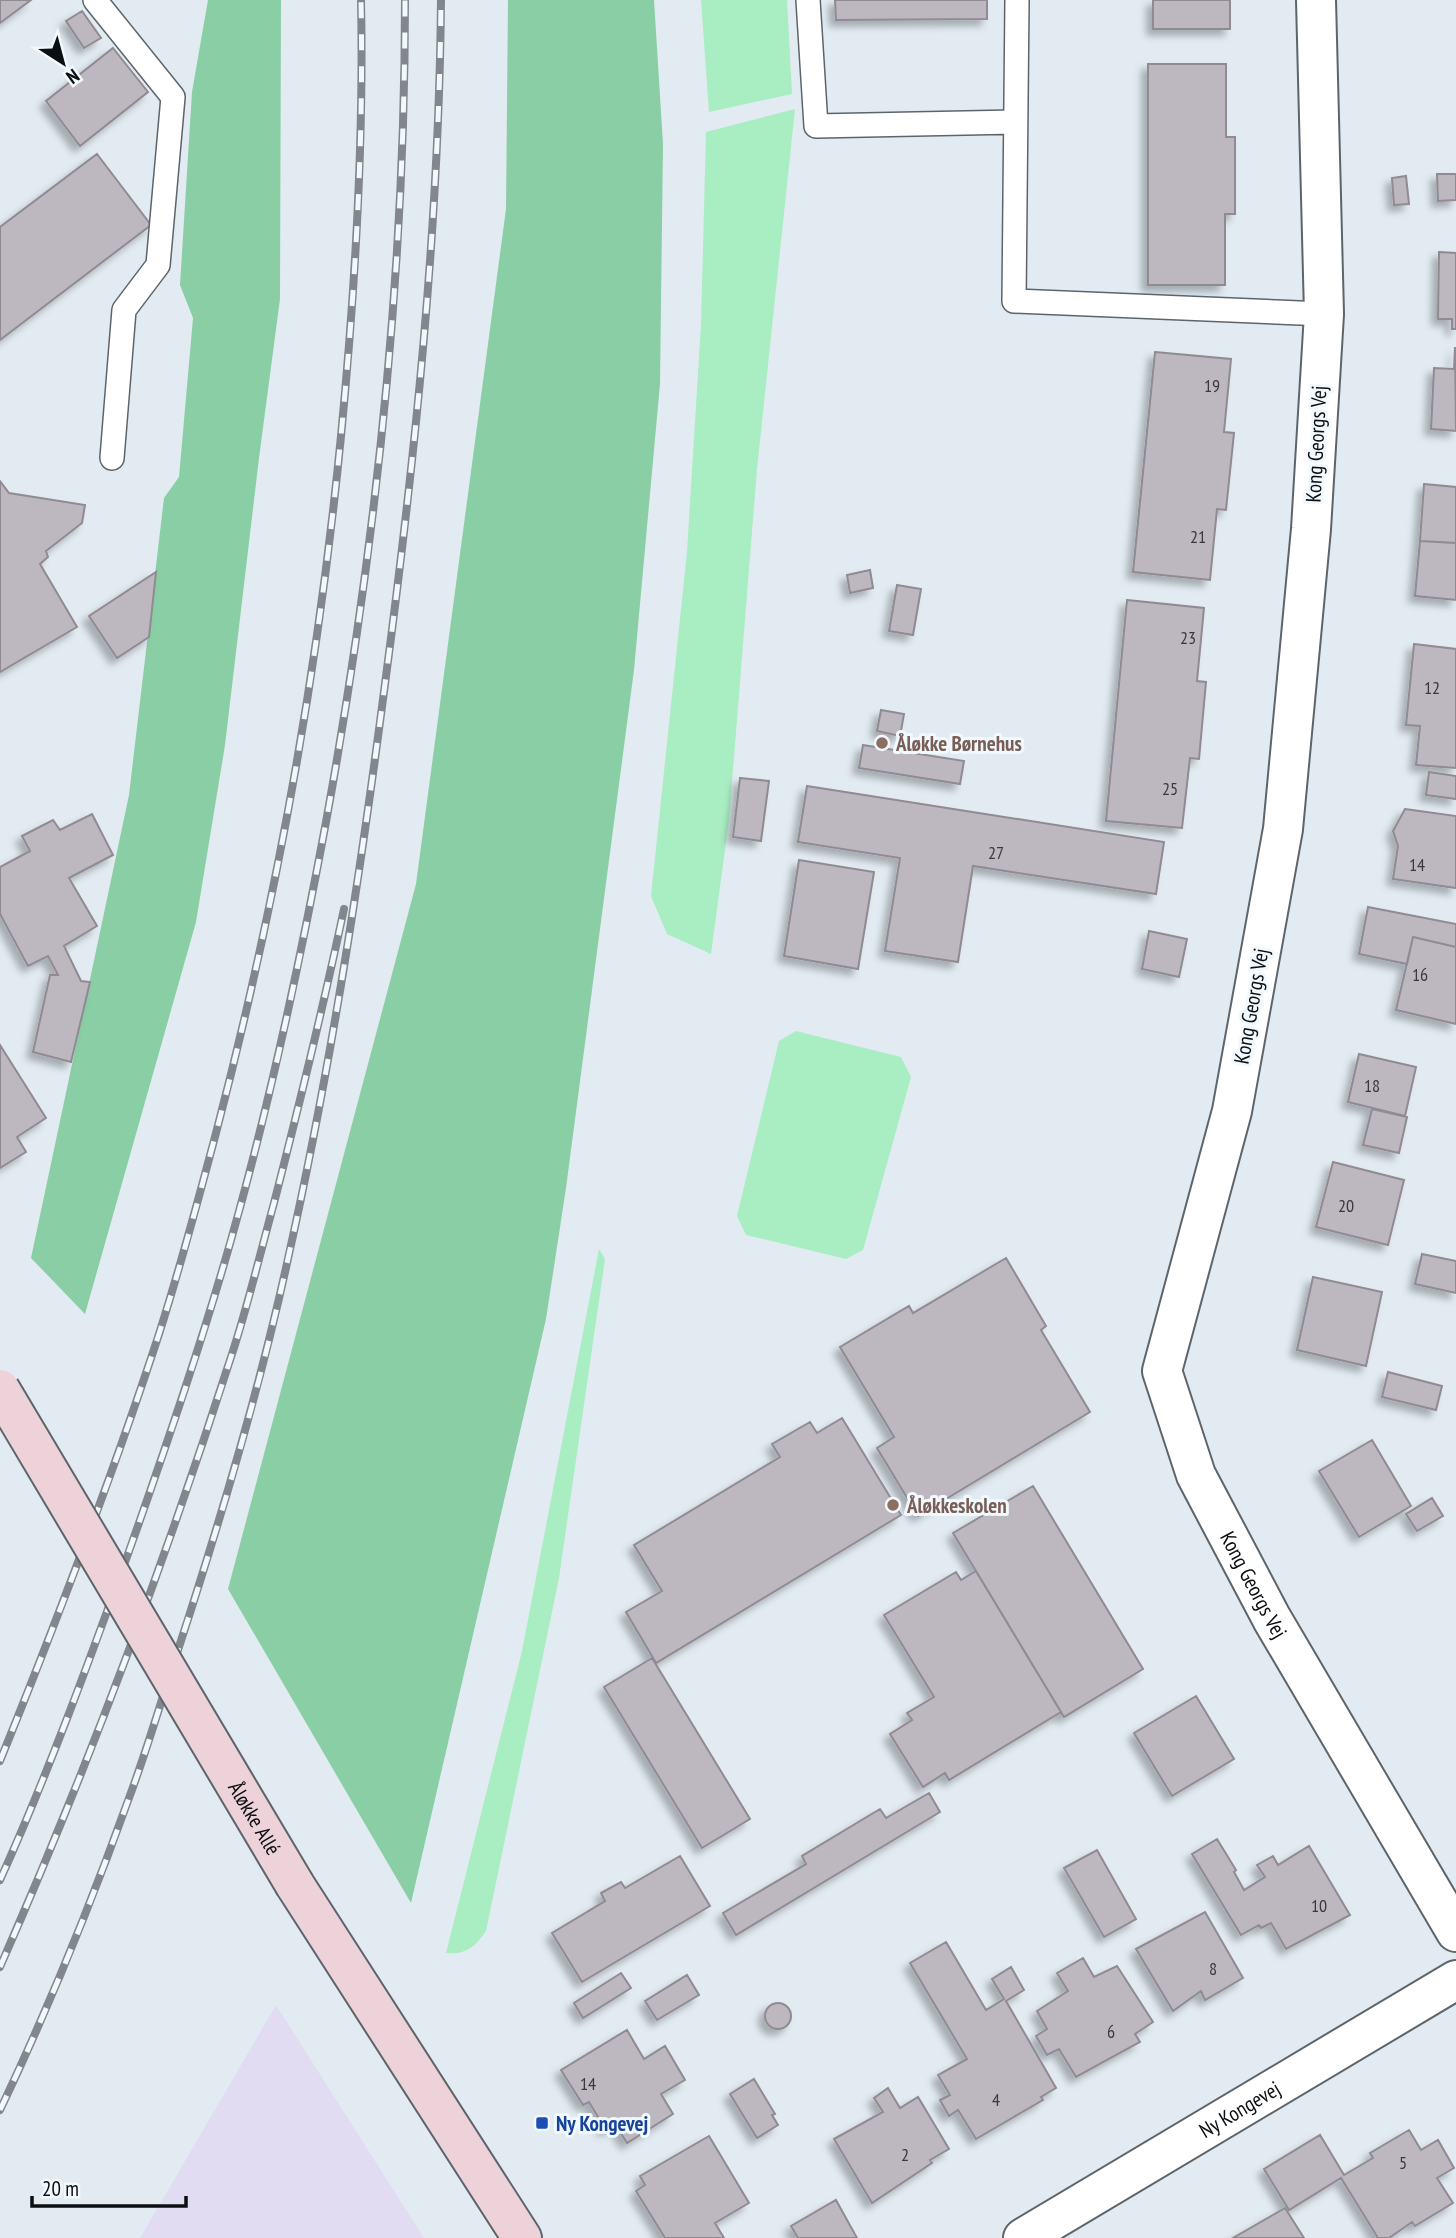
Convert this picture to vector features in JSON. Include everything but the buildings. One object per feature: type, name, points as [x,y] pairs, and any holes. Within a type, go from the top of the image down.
[{"type":"main road","name":"Åløkke Allé","points":[[0,1389],[295,1885],[522,2238]]},
{"type":"street","name":"Kong Georgs Vej","points":[[1316,0],[1324,314],[1311,529],[1283,829],[1232,1111],[1162,1371],[1196,1475],[1272,1619],[1456,1932]]},
{"type":"street","name":"Ny Kongevej","points":[[1023,2238],[1456,1980]]},
{"type":"lane","points":[[95,0],[173,97],[159,265],[124,310],[112,458]]},
{"type":"lane","points":[[808,0],[816,126],[1016,122]]},
{"type":"lane","points":[[1017,0],[1014,301],[1324,314]]},
{"type":"shaded area","points":[[276,2005],[424,2238],[140,2238]]},
{"type":"green space","points":[[208,0],[281,0],[280,299],[225,745],[196,922],[85,1314],[31,1258],[129,795],[164,498],[179,477],[193,318],[180,285],[192,92]]},
{"type":"green space","points":[[508,0],[654,0],[663,144],[660,384],[634,670],[566,1188],[546,1319],[411,1903],[228,1589],[416,884],[506,209]]},
{"type":"green space","points":[[701,0],[787,0],[792,94],[709,112]]},
{"type":"green space","points":[[795,109],[757,469],[729,820],[711,954],[667,934],[651,896],[687,552],[701,325],[706,132]]},
{"type":"green space","points":[[796,1031],[901,1057],[911,1077],[863,1250],[846,1259],[746,1235],[737,1216],[779,1041]]},
{"type":"green space","points":[[599,1249],[605,1259],[559,1578],[486,1931],[469,1949],[459,1953],[446,1953],[522,1651]]},
{"type":"railway","points":[[0,1761],[103,1495],[167,1309],[238,1047],[276,874],[307,700],[341,436],[357,218],[361,0]]},
{"type":"railway","points":[[0,1880],[83,1678],[195,1359],[245,1188],[295,980],[326,822],[373,516],[400,207],[405,0]]},
{"type":"railway","points":[[0,2110],[84,1917],[148,1744],[238,1455],[278,1305],[304,1183],[355,899],[406,514],[424,343],[436,172],[441,0]]},
{"type":"railway","points":[[0,1967],[124,1664],[232,1354],[293,1130],[344,909]]},
{"type":"place","name":"Åløkke Børnehus","points":[[882,743]]},
{"type":"place","name":"Åløkkeskolen","points":[[893,1505]]},
{"type":"place","name":"Ny Kongevej","points":[[542,2123]]}]
